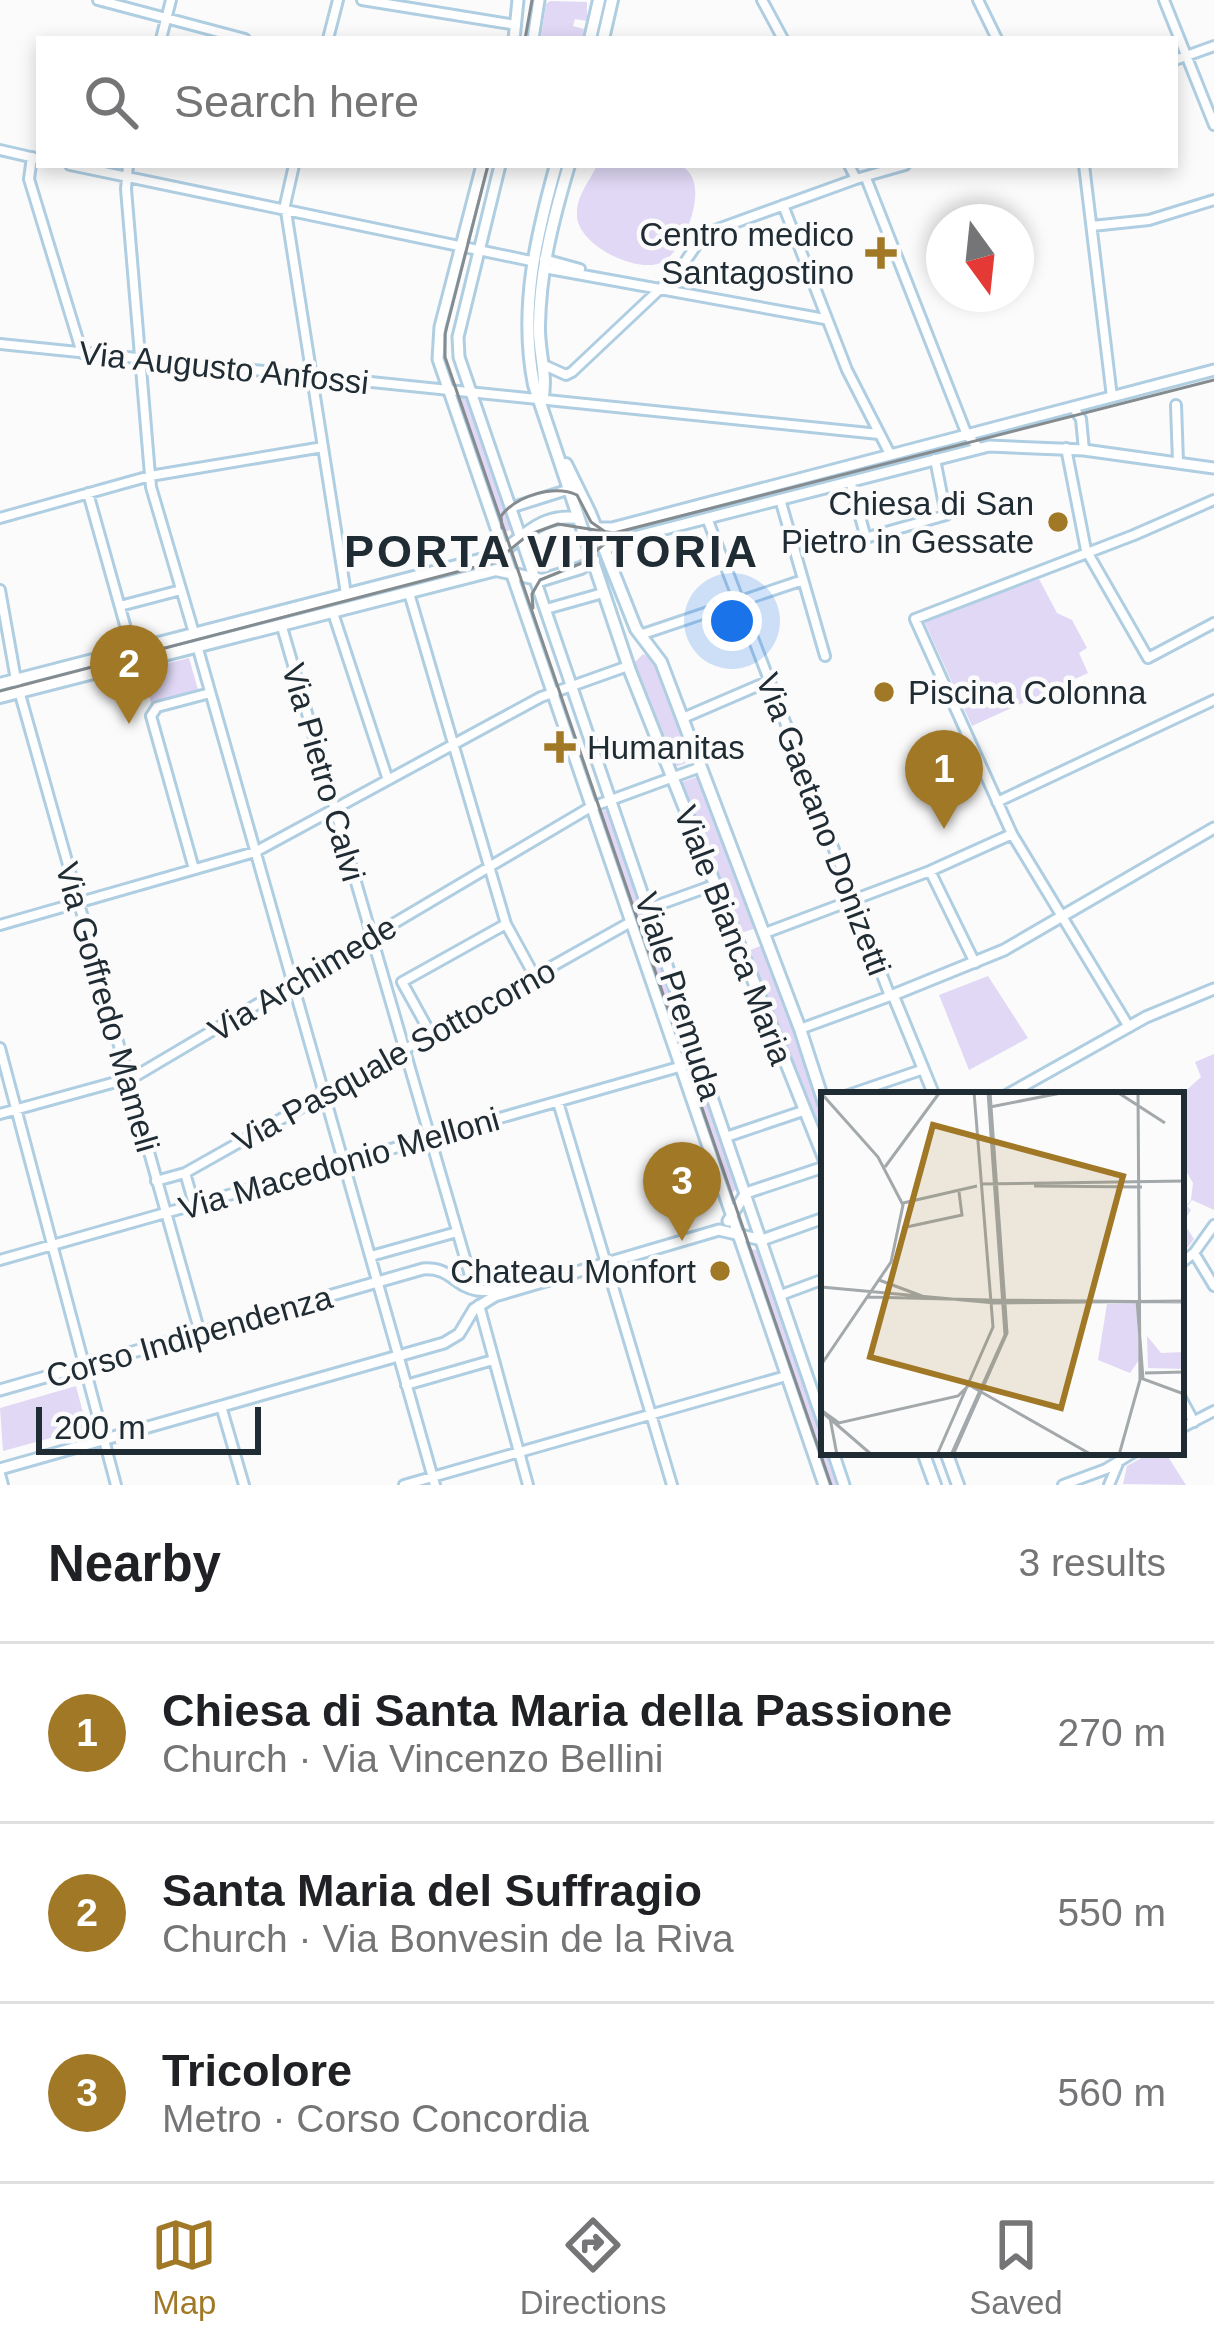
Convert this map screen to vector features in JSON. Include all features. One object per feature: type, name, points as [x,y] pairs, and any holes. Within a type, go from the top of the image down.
[{"type":"main road","points":[[591,36],[599,0]]},
{"type":"main road","points":[[604,36],[612,0]]},
{"type":"main road","points":[[555,168],[539,263],[532,377],[558,450]]},
{"type":"main road","points":[[542,401],[539,263],[568,168]]},
{"type":"main road","name":"Viale Bianca Maria","points":[[558,450],[597,528],[639,636],[655,652],[683,718],[821,1094]]},
{"type":"main road","name":"Viale Bianca Maria","points":[[558,450],[567,490],[628,666],[821,1155]]},
{"type":"main road","points":[[567,490],[572,476]]},
{"type":"main road","points":[[0,697],[18,686],[132,650],[502,553],[519,535],[554,519],[577,518],[597,528]]},
{"type":"main road","points":[[0,684],[18,686],[134,665],[508,571],[535,579],[552,578],[593,561],[605,550]]},
{"type":"main road","points":[[603,592],[608,584],[619,586]]},
{"type":"main road","points":[[194,633],[198,649]]},
{"type":"main road","points":[[628,666],[636,652],[655,652]]},
{"type":"main road","points":[[737,944],[765,933]]},
{"type":"main road","points":[[924,1455],[934,1485]]},
{"type":"main road","points":[[947,1455],[958,1485]]},
{"type":"street","points":[[98,0],[234,36]]},
{"type":"street","points":[[161,36],[171,0]]},
{"type":"street","points":[[329,36],[338,0]]},
{"type":"street","points":[[362,0],[516,25]]},
{"type":"street","points":[[514,36],[518,0]]},
{"type":"street","points":[[533,36],[538,0]]},
{"type":"street","points":[[762,0],[781,36]]},
{"type":"street","points":[[978,0],[996,36]]},
{"type":"street","points":[[1163,0],[1178,36]]},
{"type":"street","points":[[1178,37],[1214,125]]},
{"type":"street","points":[[1178,59],[1214,46]]},
{"type":"street","points":[[0,151],[35,158],[29,179],[82,353]]},
{"type":"street","points":[[84,168],[825,319]]},
{"type":"street","points":[[128,168],[150,476],[194,633]]},
{"type":"street","points":[[293,168],[286,210],[346,594]]},
{"type":"street","name":"Viale Premuda","points":[[481,168],[437,343],[447,391],[824,1485]]},
{"type":"street","name":"Viale Premuda","points":[[499,168],[457,343],[509,508],[821,1416]]},
{"type":"street","points":[[852,168],[861,178],[967,434],[979,448]]},
{"type":"street","points":[[543,364],[566,375],[572,372],[678,272],[704,234],[895,168]]},
{"type":"street","points":[[1084,168],[1112,397]]},
{"type":"street","points":[[1091,226],[1149,220],[1214,200]]},
{"type":"street","points":[[783,206],[825,319],[890,454]]},
{"type":"street","name":"Via Augusto Anfossi","points":[[0,344],[879,434]]},
{"type":"street","points":[[597,528],[726,499],[1214,370]]},
{"type":"street","points":[[513,398],[532,377]]},
{"type":"street","points":[[1176,405],[1178,462]]},
{"type":"street","points":[[1073,407],[1081,419],[1084,450]]},
{"type":"street","points":[[858,434],[870,416]]},
{"type":"street","points":[[0,518],[150,476],[323,448]]},
{"type":"street","points":[[605,550],[618,541],[979,448],[1066,448],[1214,468]]},
{"type":"street","points":[[1066,448],[1088,553],[1148,658],[1214,623]]},
{"type":"street","points":[[850,481],[866,538],[946,515],[935,459]]},
{"type":"street","points":[[509,508],[567,490]]},
{"type":"street","points":[[88,494],[132,650]]},
{"type":"street","points":[[780,499],[825,656]]},
{"type":"street","points":[[1129,1027],[1012,834],[914,619],[1214,500]]},
{"type":"street","name":"Via Gaetano Donizetti","points":[[707,518],[852,900],[932,1092]]},
{"type":"street","points":[[639,636],[803,580]]},
{"type":"street","name":"Via Goffredo Mameli","points":[[0,590],[18,686],[201,1334]]},
{"type":"street","points":[[120,606],[181,590]]},
{"type":"street","points":[[546,610],[603,592]]},
{"type":"street","points":[[409,593],[506,924],[535,977]]},
{"type":"street","points":[[333,613],[388,780]]},
{"type":"street","name":"Via Pietro Calvi","points":[[282,627],[474,1289]]},
{"type":"street","points":[[198,649],[434,1481]]},
{"type":"street","points":[[0,925],[255,852],[551,693],[628,666]]},
{"type":"street","points":[[683,718],[769,681]]},
{"type":"street","points":[[194,870],[152,712],[210,693]]},
{"type":"street","points":[[997,802],[1214,700]]},
{"type":"street","name":"Viale Bianca Maria","points":[[672,777],[701,767]]},
{"type":"street","points":[[589,808],[672,777]]},
{"type":"street","name":"Via Archimede","points":[[0,1114],[128,1079],[589,808]]},
{"type":"street","points":[[800,1028],[975,963],[1214,828]]},
{"type":"street","points":[[765,933],[931,871],[1012,834]]},
{"type":"street","points":[[931,871],[975,963]]},
{"type":"street","points":[[650,908],[714,885]]},
{"type":"street","name":"Via Pasquale Sottocorno","points":[[156,1181],[185,1173],[629,923]]},
{"type":"street","points":[[428,1029],[402,982],[506,924]]},
{"type":"street","points":[[1012,1092],[1129,1027],[1214,988]]},
{"type":"street","points":[[0,1048],[116,1485]]},
{"type":"street","name":"Via Macedonio Melloni","points":[[0,1260],[679,1067]]},
{"type":"street","points":[[857,1092],[921,1070]]},
{"type":"street","points":[[558,1102],[672,1485]]},
{"type":"street","points":[[726,1137],[803,1111]]},
{"type":"street","points":[[3,1485],[0,1471],[444,1343],[478,1305],[495,1296],[726,1224],[746,1193],[821,1163]]},
{"type":"street","name":"Via Goffredo Mameli","points":[[185,1173],[194,1204]]},
{"type":"street","points":[[378,1282],[429,1268],[485,1291],[719,1230],[762,1240],[821,1219]]},
{"type":"street","points":[[1184,1261],[1214,1225]]},
{"type":"street","points":[[371,1256],[458,1232]]},
{"type":"street","points":[[1194,1253],[1214,1286]]},
{"type":"street","points":[[457,1279],[466,1262]]},
{"type":"street","points":[[457,1279],[468,1297],[467,1320]]},
{"type":"street","points":[[781,1295],[821,1281]]},
{"type":"street","name":"Corso Indipendenza","points":[[0,1390],[378,1282]]},
{"type":"street","points":[[478,1305],[528,1485]]},
{"type":"street","points":[[467,1320],[485,1332]]},
{"type":"street","points":[[406,1385],[493,1360]]},
{"type":"street","points":[[404,1485],[434,1481],[786,1376]]},
{"type":"street","points":[[1184,1403],[1194,1422]]},
{"type":"street","points":[[221,1406],[244,1485]]},
{"type":"street","points":[[1184,1427],[1214,1411]]},
{"type":"street","points":[[834,1455],[844,1485]]},
{"type":"street","points":[[1063,1485],[1106,1469],[1117,1456]]},
{"type":"street","points":[[1109,1485],[1117,1456]]},
{"type":"shaded area","points":[[587,2],[587,21],[575,19],[573,26],[584,29],[583,36],[541,36],[546,4]]},
{"type":"shaded area","points":[[595,168],[683,168],[695,186],[692,215],[679,244],[663,262],[652,265],[611,255],[587,237],[577,215]]},
{"type":"shaded area","points":[[454,396],[468,397],[511,530],[498,534]]},
{"type":"shaded area","points":[[1039,579],[1057,613],[1072,620],[1087,648],[1079,653],[1088,673],[972,726],[924,621]]},
{"type":"shaded area","points":[[643,654],[653,659],[695,760],[675,767],[633,664]]},
{"type":"shaded area","points":[[189,658],[198,690],[151,703],[142,670]]},
{"type":"shaded area","points":[[700,776],[757,928],[737,934],[679,783]]},
{"type":"shaded area","points":[[612,808],[739,1188],[728,1195],[596,813]]},
{"type":"shaded area","points":[[763,945],[819,1098],[821,1138],[745,952]]},
{"type":"shaded area","points":[[988,976],[1028,1038],[969,1070],[939,995]]},
{"type":"shaded area","points":[[1214,1054],[1214,1210],[1192,1200],[1184,1220],[1184,1208],[1191,1200],[1193,1183],[1184,1167],[1184,1092],[1201,1077],[1195,1062]]},
{"type":"shaded area","points":[[1184,1224],[1194,1239],[1187,1248],[1184,1243]]},
{"type":"shaded area","points":[[746,1248],[761,1251],[821,1428],[821,1455],[830,1455],[840,1485],[828,1485]]},
{"type":"shaded area","points":[[76,1386],[87,1428],[3,1451],[0,1408]]},
{"type":"shaded area","points":[[1147,1455],[1167,1455],[1186,1485],[1123,1484],[1127,1466]]},
{"type":"tram line","points":[[526,36],[532,0]]},
{"type":"tram line","points":[[487,168],[445,334],[445,357],[831,1485]]},
{"type":"tram line","points":[[0,691],[495,562],[528,535],[558,524],[614,533],[1214,380]]},
{"type":"tram line","points":[[502,528],[501,516],[516,503],[558,491],[577,495],[591,522],[604,531]]},
{"type":"tram line","points":[[533,608],[532,594],[540,580],[582,563],[610,539],[628,533]]},
{"type":"place","name":"Centro medico Santagostino","points":[[881,253]]},
{"type":"place","name":"Chiesa di San Pietro in Gessate","points":[[1058,522]]},
{"type":"place","name":"Piscina Colonna","points":[[884,692]]},
{"type":"place","name":"Santa Maria del Suffragio","points":[[129,724]]},
{"type":"place","name":"Humanitas","points":[[560,747]]},
{"type":"place","name":"Chiesa di Santa Maria della Passione","points":[[944,829]]},
{"type":"place","name":"Tricolore","points":[[682,1241]]},
{"type":"place","name":"Chateau Monfort","points":[[720,1271]]},
{"type":"district","name":"PORTA VITTORIA","points":[[552,551]]}]
